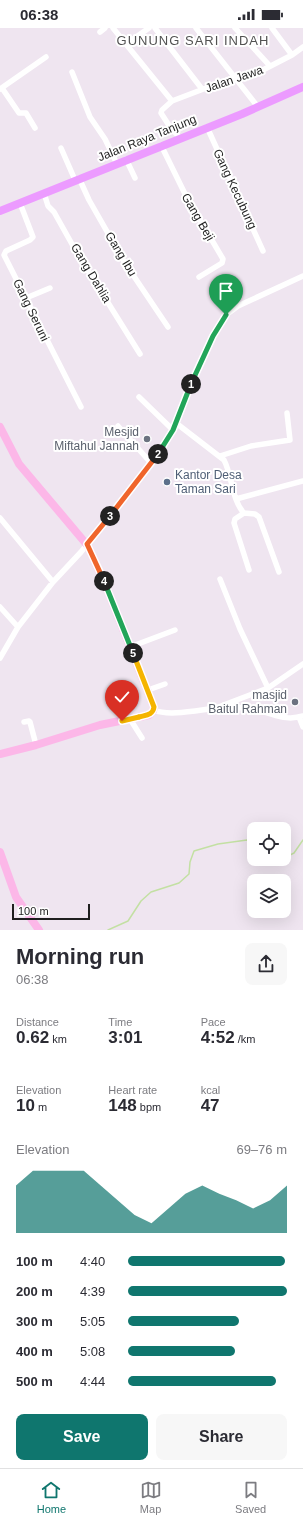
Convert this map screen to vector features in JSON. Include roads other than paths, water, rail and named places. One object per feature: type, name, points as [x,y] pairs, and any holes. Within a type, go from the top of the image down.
[{"type":"main road","name":"Jalan Raya Tanjung","points":[[0,211],[258,107],[303,87]]},
{"type":"street","points":[[113,28],[172,102]]},
{"type":"street","points":[[126,44],[149,28]]},
{"type":"street","points":[[155,28],[202,89]]},
{"type":"street","points":[[196,28],[258,107]]},
{"type":"street","points":[[235,28],[270,66]]},
{"type":"street","points":[[272,28],[292,55]]},
{"type":"street","name":"Jalan Jawa","points":[[180,138],[170,127],[161,111],[172,102],[235,77],[247,76],[292,55],[303,47]]},
{"type":"street","points":[[35,128],[26,113],[19,113],[1,89],[46,57]]},
{"type":"street","points":[[72,72],[90,117],[105,139],[116,164]]},
{"type":"street","name":"Gang Kecubung","points":[[207,127],[263,251]]},
{"type":"street","name":"Gang Beji","points":[[161,145],[186,198],[223,259],[222,263],[199,277]]},
{"type":"street","name":"Gang Ibu","points":[[61,148],[77,179],[125,262],[168,327]]},
{"type":"street","points":[[126,159],[135,178]]},
{"type":"street","name":"Gang Dahlia","points":[[44,193],[48,206],[54,212],[140,354]]},
{"type":"street","name":"Gang Seruni","points":[[20,203],[33,237],[30,240],[6,251],[4,255],[81,407]]},
{"type":"street","points":[[1,655],[18,628],[53,582],[87,544],[167,441],[209,344],[228,312],[303,276]]},
{"type":"street","points":[[26,298],[50,288]]},
{"type":"street","points":[[139,397],[173,430]]},
{"type":"street","points":[[220,456],[251,446],[290,440],[287,413]]},
{"type":"street","points":[[176,423],[220,456],[227,466],[236,499],[244,513]]},
{"type":"street","points":[[118,426],[151,463]]},
{"type":"street","points":[[0,427],[15,457],[24,470],[87,544],[154,704],[154,710],[149,715],[92,727],[36,745],[0,754]]},
{"type":"street","points":[[236,499],[303,481]]},
{"type":"street","points":[[249,570],[234,522],[236,518],[244,513],[255,514],[259,517],[279,572]]},
{"type":"street","points":[[0,518],[53,582]]},
{"type":"street","points":[[220,579],[240,630],[268,688]]},
{"type":"street","points":[[0,606],[18,628]]},
{"type":"street","points":[[130,646],[175,630]]},
{"type":"street","points":[[217,707],[268,688],[303,664]]},
{"type":"street","points":[[148,690],[165,684]]},
{"type":"street","points":[[154,710],[168,713],[217,707],[253,709],[287,718],[301,717],[303,727]]},
{"type":"street","points":[[130,719],[142,738]]},
{"type":"street","points":[[24,722],[30,722],[36,745]]},
{"type":"street","points":[[0,852],[16,897],[39,930]]},
{"type":"waterway","points":[[108,930],[128,921],[141,901],[151,892],[179,883],[189,874],[190,862],[194,851],[218,844],[247,840]]},
{"type":"waterway","points":[[291,854],[294,853],[303,840]]},
{"type":"place","name":"Mesjid Miftahul Jannah","points":[[147,439]]},
{"type":"place","name":"Kantor Desa Taman Sari","points":[[167,482]]},
{"type":"place","name":"masjid Baitul Rahman","points":[[295,702]]},
{"type":"district","name":"GUNUNG SARI INDAH","points":[[193,40]]}]
